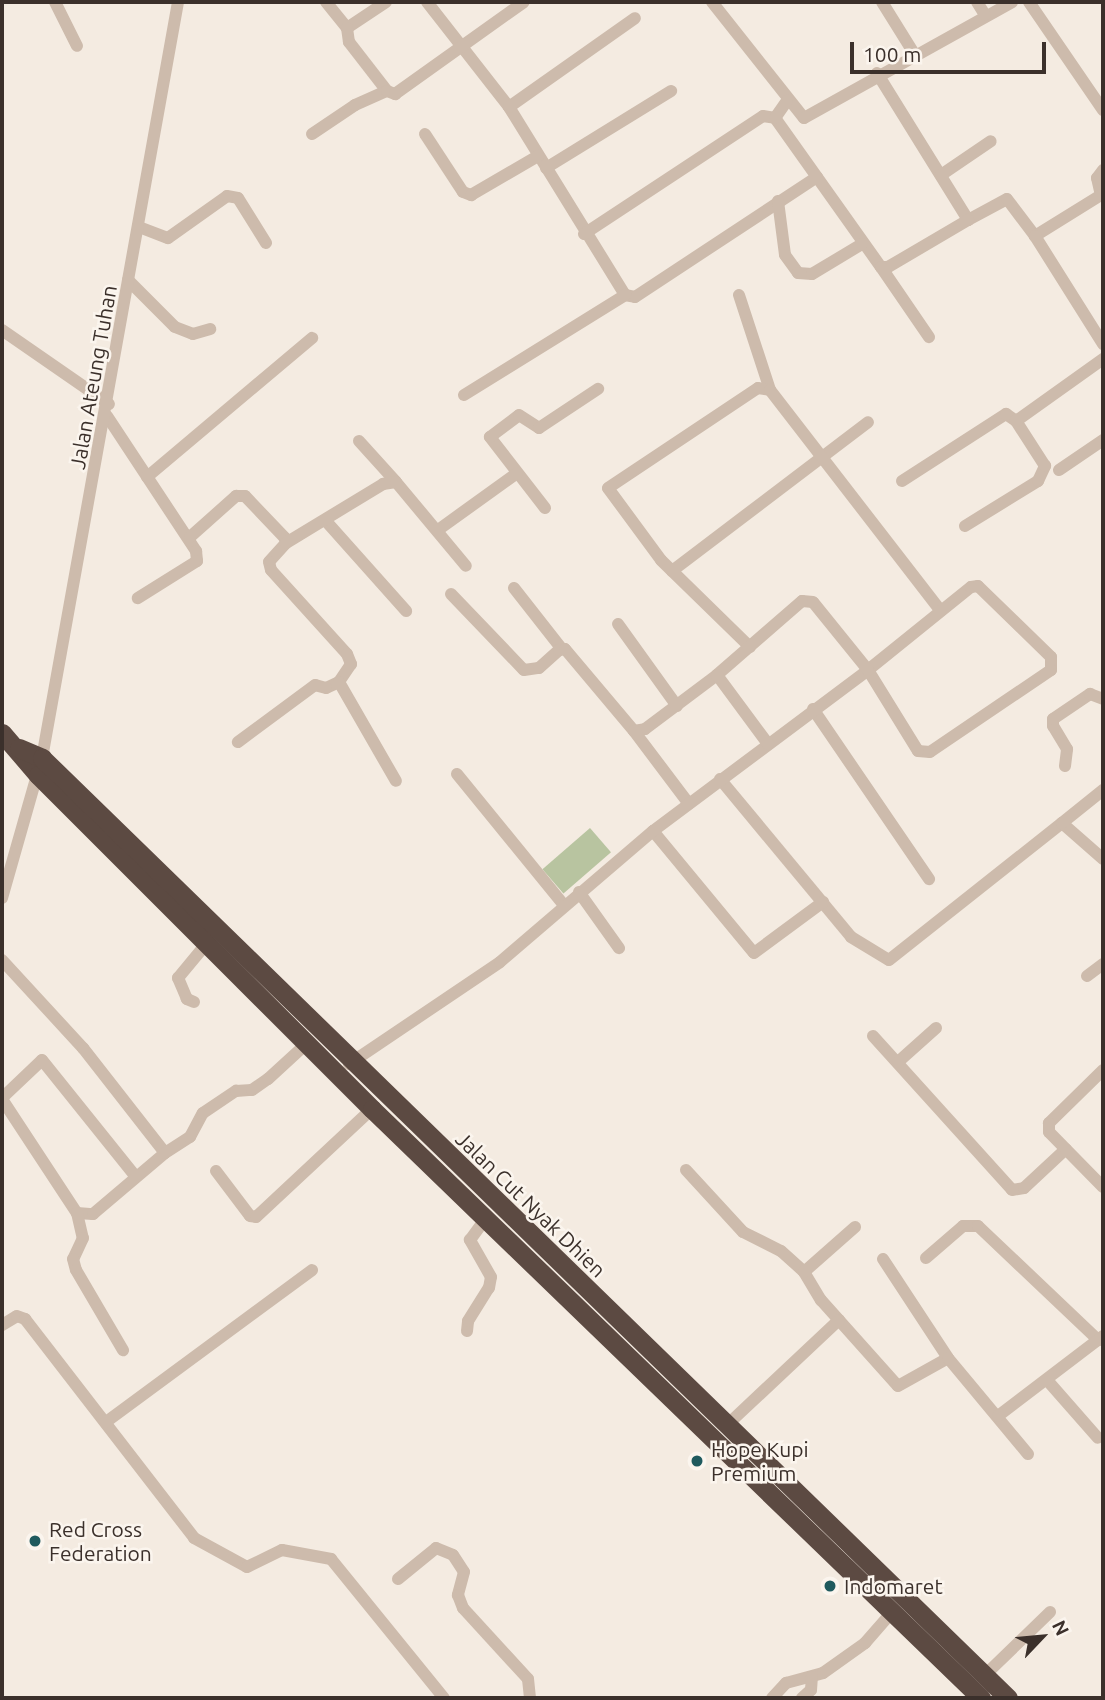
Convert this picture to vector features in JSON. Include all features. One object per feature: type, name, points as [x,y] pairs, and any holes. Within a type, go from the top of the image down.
[{"type":"highway","name":"Jalan Cut Nyak Dhien","points":[[2,733],[40,767],[346,1068],[726,1426],[1008,1698]]},
{"type":"highway","name":"Jalan Cut Nyak Dhien","points":[[40,767],[306,1044],[346,1068],[372,1109],[981,1698]]},
{"type":"street","points":[[55,2],[77,46]]},
{"type":"street","name":"Jalan Ateung Tuhan","points":[[2,898],[40,767],[108,410],[128,280],[178,2]]},
{"type":"street","points":[[326,2],[347,28],[349,42],[387,91],[395,94],[524,2]]},
{"type":"street","points":[[347,28],[386,2]]},
{"type":"street","points":[[427,2],[509,107],[584,234],[625,295]]},
{"type":"street","points":[[712,2],[763,62],[797,114],[813,116],[877,73],[1012,2]]},
{"type":"street","points":[[882,2],[915,55]]},
{"type":"street","points":[[977,2],[985,15]]},
{"type":"street","points":[[1029,2],[1103,110]]},
{"type":"street","points":[[509,107],[635,18]]},
{"type":"street","points":[[877,73],[968,220]]},
{"type":"street","points":[[312,134],[387,91]]},
{"type":"street","points":[[546,168],[671,91]]},
{"type":"street","points":[[775,118],[787,101]]},
{"type":"street","points":[[584,234],[763,116],[775,118],[929,337]]},
{"type":"street","points":[[425,134],[463,192],[471,195],[538,156]]},
{"type":"street","points":[[941,175],[991,141]]},
{"type":"street","points":[[1035,236],[1101,195],[1097,178],[1103,170]]},
{"type":"street","points":[[464,396],[625,295],[635,297],[817,177]]},
{"type":"street","points":[[139,227],[168,238],[227,196],[238,198],[266,243]]},
{"type":"street","points":[[881,267],[888,267],[1007,199],[1035,236],[1103,344]]},
{"type":"street","points":[[778,201],[785,255],[798,273],[812,274],[862,244]]},
{"type":"street","points":[[128,280],[175,327],[193,334],[210,330]]},
{"type":"street","points":[[739,295],[770,390],[941,611]]},
{"type":"street","points":[[2,330],[108,410],[147,477],[190,537],[197,561],[138,598]]},
{"type":"street","points":[[147,477],[312,338]]},
{"type":"street","points":[[1016,421],[1103,359]]},
{"type":"street","points":[[750,647],[672,571],[609,494],[610,484],[758,388],[770,390]]},
{"type":"street","points":[[545,508],[489,437],[519,415],[538,428],[598,389]]},
{"type":"street","points":[[902,481],[1006,414],[1016,421],[1040,455],[1045,470],[1038,481],[965,526]]},
{"type":"street","points":[[672,571],[868,422]]},
{"type":"street","points":[[1059,470],[1103,440]]},
{"type":"street","points":[[359,441],[438,530],[466,566]]},
{"type":"street","points":[[438,530],[517,473]]},
{"type":"street","points":[[238,742],[315,685],[326,688],[339,682],[351,664],[347,654],[271,570],[269,562],[286,543],[383,484],[396,482]]},
{"type":"street","points":[[190,537],[236,496],[245,496],[286,543]]},
{"type":"street","points":[[325,520],[406,611]]},
{"type":"street","points":[[346,1068],[500,962],[653,831],[868,670],[941,611],[978,586],[1051,657],[1051,670],[930,752],[918,751],[868,670],[809,600],[677,706],[645,729],[634,731]]},
{"type":"street","points":[[514,588],[561,648],[634,731],[688,804]]},
{"type":"street","points":[[451,594],[524,670],[539,668],[561,648]]},
{"type":"street","points":[[618,624],[677,706]]},
{"type":"street","points":[[717,675],[768,744]]},
{"type":"street","points":[[339,682],[396,781]]},
{"type":"street","points":[[1065,766],[1067,749],[1053,726],[1054,719],[1090,694],[1103,699]]},
{"type":"street","points":[[813,709],[929,879]]},
{"type":"street","points":[[457,774],[564,905]]},
{"type":"street","points":[[720,779],[851,937],[888,960],[1103,790]]},
{"type":"street","points":[[1062,822],[1103,859]]},
{"type":"street","points":[[653,831],[754,953],[823,902]]},
{"type":"street","points":[[579,892],[619,948]]},
{"type":"street","points":[[194,1002],[187,999],[178,978],[207,943]]},
{"type":"street","points":[[2,960],[83,1048],[164,1153]]},
{"type":"street","points":[[1087,976],[1103,964]]},
{"type":"street","points":[[898,1062],[936,1028]]},
{"type":"street","points":[[873,1036],[1012,1190],[1024,1188],[1066,1149]]},
{"type":"street","points":[[77,1213],[93,1214],[164,1153],[190,1137],[203,1113],[236,1091],[252,1090],[306,1044]]},
{"type":"street","points":[[123,1350],[76,1270],[76,1248],[83,1238],[77,1213],[2,1099],[42,1060],[136,1177]]},
{"type":"street","points":[[1103,1070],[1049,1123],[1049,1132],[1103,1187]]},
{"type":"street","points":[[216,1171],[250,1216],[256,1217],[372,1109]]},
{"type":"street","points":[[686,1170],[743,1232],[781,1251],[804,1272],[839,1320],[898,1386],[948,1358]]},
{"type":"street","points":[[467,1331],[468,1321],[489,1288],[491,1277],[470,1240],[485,1219]]},
{"type":"street","points":[[926,1258],[963,1226],[978,1226],[1100,1338],[998,1416]]},
{"type":"street","points":[[804,1272],[855,1227]]},
{"type":"street","points":[[883,1259],[948,1358],[1028,1454]]},
{"type":"street","points":[[106,1423],[312,1270]]},
{"type":"street","points":[[2,1325],[18,1317],[24,1319],[194,1538],[237,1565],[247,1567],[282,1549],[331,1559],[444,1698]]},
{"type":"street","points":[[726,1426],[839,1320]]},
{"type":"street","points":[[1047,1380],[1098,1438]]},
{"type":"street","points":[[398,1579],[436,1548],[453,1555],[464,1572],[458,1595],[463,1608],[528,1679],[530,1698]]},
{"type":"street","points":[[772,1698],[799,1676],[812,1678],[865,1643],[892,1612]]},
{"type":"street","points":[[984,1676],[1050,1612]]},
{"type":"street","points":[[802,1698],[811,1690],[812,1678]]},
{"type":"green space","points":[[590,828],[611,852],[563,893],[542,869]]},
{"type":"place","name":"Hope Kupi Premium","points":[[697,1461]]},
{"type":"place","name":"Red Cross Federation","points":[[35,1541]]},
{"type":"place","name":"Indomaret","points":[[830,1586]]}]
